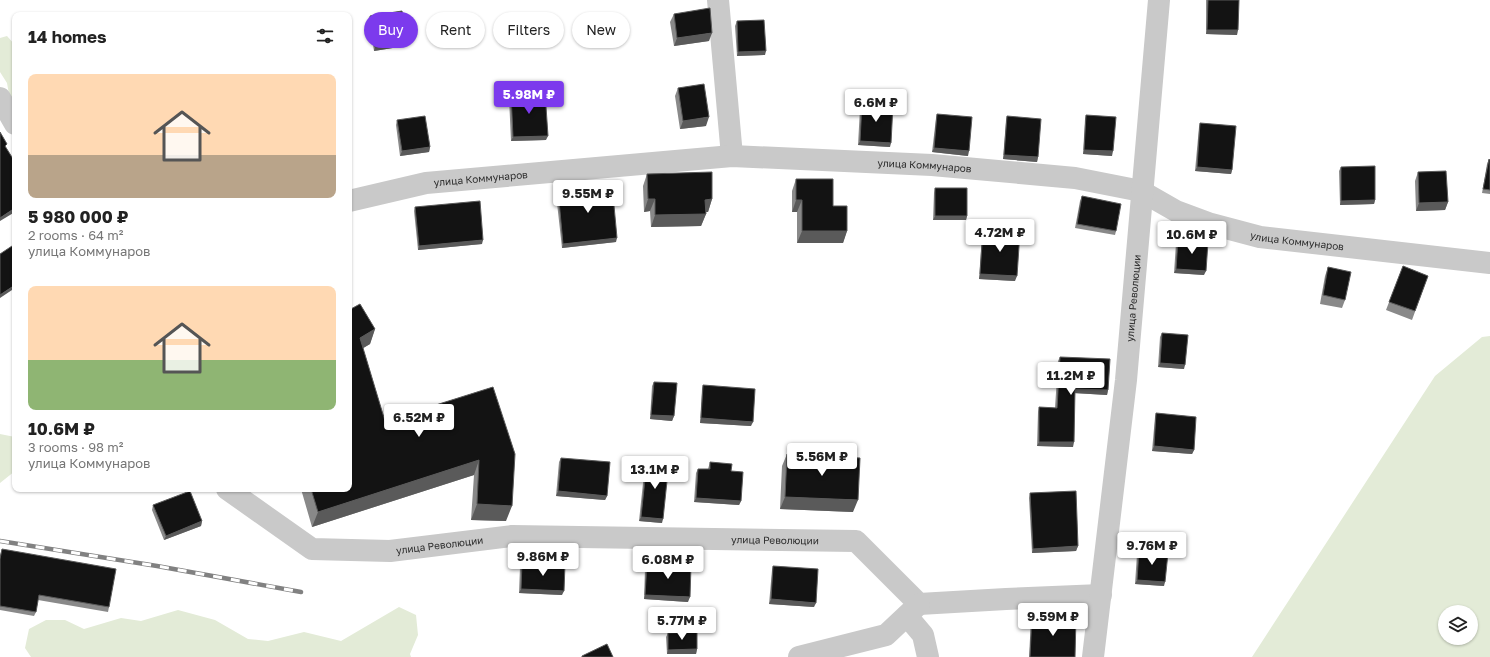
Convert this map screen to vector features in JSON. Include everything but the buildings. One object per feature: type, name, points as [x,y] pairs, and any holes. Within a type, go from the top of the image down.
[{"type":"street","points":[[718,0],[732,156]]},
{"type":"street","name":"улица Революции","points":[[1093,657],[1126,380],[1141,191],[1159,0]]},
{"type":"street","points":[[0,98],[12,119]]},
{"type":"street","name":"улица Коммунаров","points":[[352,200],[426,183],[732,156],[932,165],[1076,178],[1141,191],[1176,211],[1211,224],[1260,236],[1490,262]]},
{"type":"street","name":"улица Революции","points":[[231,492],[312,549],[390,551],[512,536],[856,541],[913,610],[923,635],[928,657]]},
{"type":"street","points":[[799,657],[886,635],[913,610],[1006,599],[1101,595]]},
{"type":"green space","points":[[7,36],[12,42],[12,104],[7,83],[0,72],[0,38]]},
{"type":"green space","points":[[1490,336],[1490,657],[1252,657],[1435,376],[1482,337]]},
{"type":"green space","points":[[0,434],[12,436],[12,473],[0,483]]},
{"type":"green space","points":[[399,607],[416,615],[418,635],[410,654],[411,657],[31,657],[25,648],[29,629],[46,620],[65,620],[84,629],[121,618],[141,621],[178,610],[215,620],[248,639],[268,641],[304,632],[341,641]]},
{"type":"railway","points":[[0,541],[157,566],[301,592]]}]
